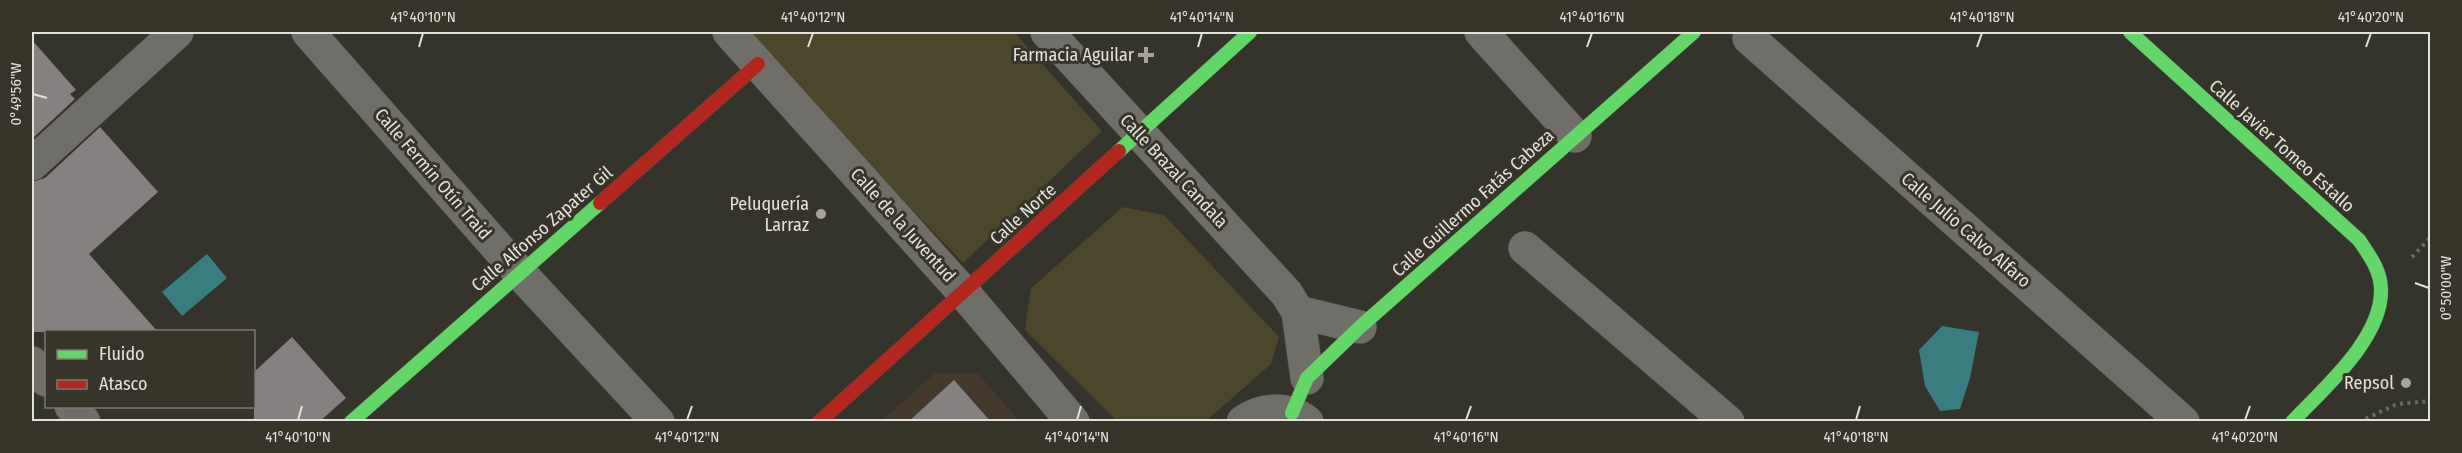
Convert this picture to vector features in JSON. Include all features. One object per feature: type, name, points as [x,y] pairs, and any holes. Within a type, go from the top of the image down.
[{"type":"street","points":[[32,164],[177,32]]},
{"type":"street","name":"Calle Fermín Otín Traid","points":[[308,32],[519,272],[658,422]]},
{"type":"street","name":"Calle de la Juventud","points":[[729,32],[963,292],[1073,422]]},
{"type":"street","name":"Calle Brazal Candala","points":[[1047,32],[1276,281],[1298,312],[1307,378]]},
{"type":"street","name":"Calle Norte","points":[[819,422],[1250,32]]},
{"type":"street","points":[[1481,32],[1575,136]]},
{"type":"street","name":"Calle Guillermo Fatás Cabeza","points":[[1300,417],[1307,378],[1360,327],[1694,32]]},
{"type":"street","name":"Calle Javier Tomeo Estallo","points":[[2130,32],[2365,246],[2379,270],[2382,302],[2377,318],[2366,337],[2292,422]]},
{"type":"street","name":"Calle Julio Calvo Alfaro","points":[[1749,38],[2183,422]]},
{"type":"street","name":"Calle Alfonso Zapater Gil","points":[[351,422],[519,272],[759,64]]},
{"type":"street","points":[[1525,248],[1728,422]]},
{"type":"street","points":[[1298,312],[1360,327]]},
{"type":"street","points":[[32,363],[45,379]]},
{"type":"street","points":[[73,408],[84,422]]},
{"type":"street","points":[[1243,422],[1264,412],[1300,417]]},
{"type":"path","points":[[2360,422],[2397,404],[2430,401]]},
{"type":"shaded area","points":[[743,32],[1014,32],[1102,131],[963,263]]},
{"type":"shaded area","points":[[1123,207],[1164,215],[1279,337],[1271,364],[1206,421],[1117,421],[1025,330],[1031,288]]},
{"type":"shaded area","points":[[935,373],[978,374],[1020,421],[880,422]]},
{"type":"water","points":[[207,254],[227,278],[182,316],[162,292]]},
{"type":"water","points":[[1942,326],[1979,332],[1970,378],[1960,409],[1940,411],[1925,386],[1919,350]]},
{"type":"building","points":[[32,40],[76,90],[70,94],[75,99],[32,139]]},
{"type":"building","points":[[100,127],[158,192],[89,254],[156,330],[32,332],[32,182],[45,178]]},
{"type":"building","points":[[292,337],[346,398],[319,422],[254,422],[255,371]]},
{"type":"building","points":[[954,380],[991,422],[908,422]]},
{"type":"traffic: fast","points":[[1119,151],[1250,32]]},
{"type":"traffic: fast","points":[[1292,413],[1307,378],[1360,327],[1694,32]]},
{"type":"traffic: fast","points":[[2130,32],[2359,240],[2377,269],[2381,290],[2379,308],[2372,327],[2334,379],[2292,422]]},
{"type":"traffic: fast","points":[[351,422],[600,203]]},
{"type":"traffic: jam","points":[[600,203],[758,64]]},
{"type":"traffic: jam","points":[[819,422],[1119,151]]},
{"type":"place","name":"Farmacia Aguilar","points":[[1146,55]]},
{"type":"place","name":"Peluquería Larraz","points":[[821,214]]},
{"type":"place","name":"Repsol","points":[[2406,383]]}]
